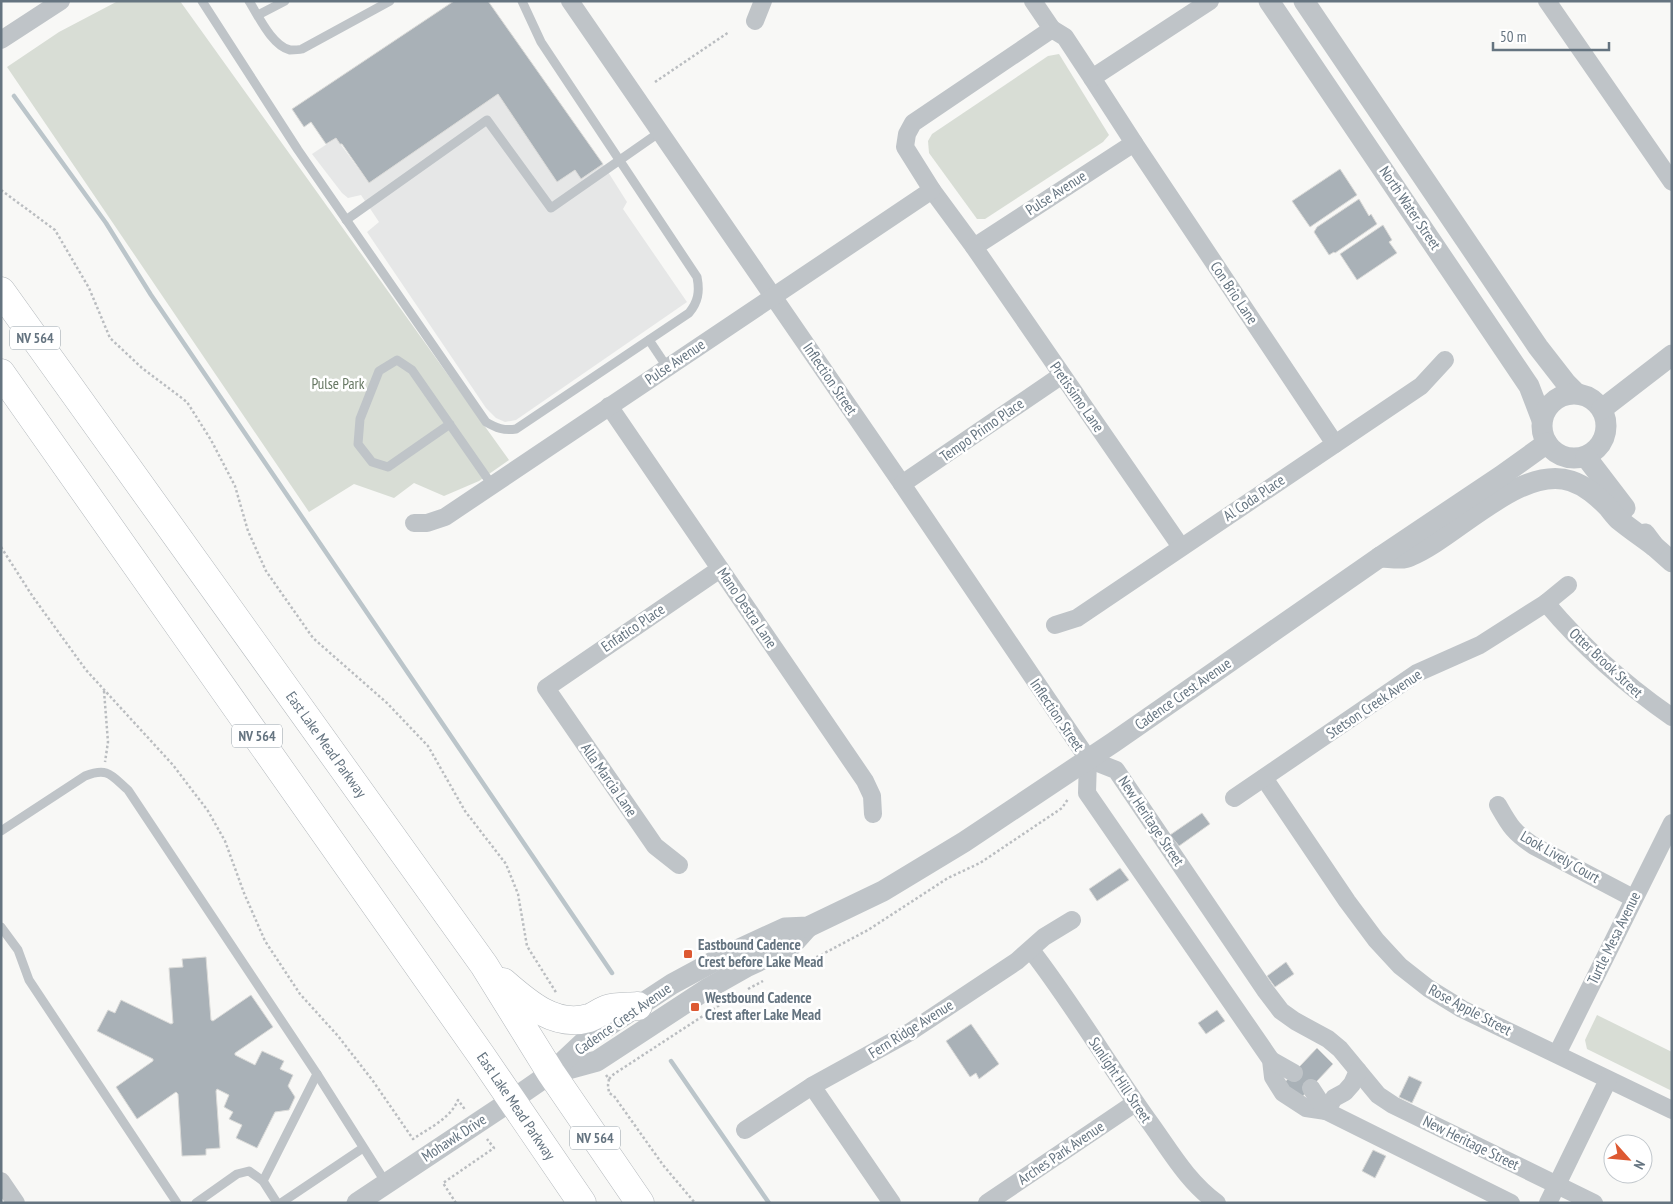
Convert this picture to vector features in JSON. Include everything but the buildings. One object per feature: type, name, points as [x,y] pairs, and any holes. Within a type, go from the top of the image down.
[{"type":"main road","name":"East Lake Mead Parkway","points":[[3,295],[484,965],[551,1073],[640,1203]]},
{"type":"main road","name":"East Lake Mead Parkway","points":[[1,373],[512,1100],[582,1203]]},
{"type":"main road","points":[[484,965],[535,1008],[557,1018],[573,1020],[590,1017],[608,1009],[638,1006]]},
{"type":"street","points":[[1,40],[61,1]]},
{"type":"street","name":"Inflection Street","points":[[570,1],[902,484],[1088,759]]},
{"type":"street","points":[[755,21],[763,1]]},
{"type":"street","points":[[1033,1],[1052,29],[1065,37],[1134,142]]},
{"type":"street","points":[[1092,78],[1210,1]]},
{"type":"street","name":"North Water Street","points":[[1269,1],[1530,386],[1542,420]]},
{"type":"street","name":"North Water Street","points":[[1304,1],[1538,347],[1576,393]]},
{"type":"street","points":[[1547,1],[1672,182]]},
{"type":"street","points":[[974,247],[932,190],[905,147],[907,134],[913,123],[1052,29]]},
{"type":"street","name":"Pulse Avenue","points":[[974,247],[1134,142]]},
{"type":"street","name":"Con Brio Lane","points":[[1134,142],[1335,444]]},
{"type":"street","name":"Pulse Avenue","points":[[414,523],[427,523],[445,517],[932,190]]},
{"type":"street","name":"Pretissimo Lane","points":[[974,247],[1181,547]]},
{"type":"street","points":[[1602,409],[1672,355]]},
{"type":"street","name":"Al Coda Place","points":[[1055,625],[1077,618],[1421,386],[1445,360]]},
{"type":"street","name":"Tempo Primo Place","points":[[902,484],[1062,375]]},
{"type":"street","points":[[1576,393],[1587,396],[1602,409],[1607,421],[1606,432],[1602,442],[1595,451],[1586,457],[1564,457],[1554,452],[1547,443],[1542,420],[1551,404],[1558,398],[1576,393]]},
{"type":"street","name":"Mano Destra Lane","points":[[609,406],[865,781],[872,796],[873,814]]},
{"type":"street","name":"Cadence Crest Avenue","points":[[551,1073],[597,1061],[707,989],[746,967],[791,946],[808,927],[883,891],[924,868],[1088,759],[1547,443]]},
{"type":"street","points":[[1586,457],[1654,546]]},
{"type":"street","points":[[1380,557],[1408,557],[1424,549],[1511,491],[1534,481],[1553,477],[1588,488],[1615,517],[1672,562]]},
{"type":"street","name":"Enfatico Place","points":[[546,688],[720,569]]},
{"type":"street","name":"Stetson Creek Avenue","points":[[1234,798],[1416,673],[1480,645],[1546,602],[1568,585]]},
{"type":"street","name":"Otter Brook Street","points":[[1546,602],[1578,639],[1609,669],[1641,696],[1672,717]]},
{"type":"street","name":"Alla Marcia Lane","points":[[546,688],[655,846],[679,865]]},
{"type":"street","points":[[1088,759],[1087,793],[1271,1060],[1294,1074]]},
{"type":"street","name":"New Heritage Street","points":[[1088,759],[1116,770],[1281,1011],[1328,1039],[1349,1058],[1378,1095],[1394,1105],[1594,1203]]},
{"type":"street","name":"Rose Apple Street","points":[[1264,778],[1346,901],[1376,940],[1400,966],[1428,988],[1462,1009],[1672,1110]]},
{"type":"street","name":"Look Lively Court","points":[[1498,805],[1510,827],[1522,838],[1634,898]]},
{"type":"street","name":"Turtle Mesa Avenue","points":[[1556,1054],[1672,823]]},
{"type":"street","name":"Fern Ridge Avenue","points":[[745,1130],[812,1086],[830,1078],[910,1032],[1031,950],[1044,937],[1072,920]]},
{"type":"street","name":"Cadence Crest Avenue","points":[[551,1073],[585,1041],[672,984],[722,956],[785,928],[808,927]]},
{"type":"street","name":"Sunlight Hill Street","points":[[1031,950],[1188,1177],[1217,1203]]},
{"type":"street","points":[[1271,1060],[1273,1078],[1283,1093],[1306,1108],[1326,1111],[1511,1203]]},
{"type":"street","points":[[1326,1111],[1334,1098],[1345,1092],[1352,1084],[1358,1071]]},
{"type":"street","name":"Mohawk Drive","points":[[357,1203],[551,1073]]},
{"type":"street","points":[[1548,1203],[1608,1080]]},
{"type":"street","points":[[812,1086],[892,1203]]},
{"type":"street","points":[[1311,1088],[1326,1111]]},
{"type":"street","name":"Arches Park Avenue","points":[[987,1203],[1135,1102]]},
{"type":"street","points":[[1,1181],[16,1203]]},
{"type":"lane","points":[[202,1],[298,150],[486,422],[496,428],[507,430],[516,429],[688,313],[696,302],[699,286],[697,277],[541,42],[522,1]]},
{"type":"lane","points":[[249,1],[272,38],[281,46],[290,50],[302,49],[390,1]]},
{"type":"lane","points":[[258,15],[285,1]]},
{"type":"lane","points":[[346,220],[487,120],[551,208],[660,132]]},
{"type":"lane","points":[[649,340],[667,367]]},
{"type":"lane","points":[[450,424],[388,467],[372,462],[358,444],[360,419],[379,371],[397,360],[412,370],[450,424],[492,486]]},
{"type":"lane","points":[[1,831],[86,776],[99,770],[107,772],[128,790],[317,1074],[386,1183]]},
{"type":"lane","points":[[1,927],[18,950],[29,980],[177,1203]]},
{"type":"lane","points":[[263,1182],[317,1074]]},
{"type":"lane","points":[[281,1203],[363,1148]]},
{"type":"lane","points":[[196,1203],[237,1174],[249,1171],[263,1182],[277,1203]]},
{"type":"path","points":[[655,82],[729,32]]},
{"type":"path","points":[[1,190],[55,230],[90,288],[110,338],[142,368],[187,402],[211,440],[235,486],[248,531],[266,570],[313,638],[387,703],[428,746],[465,811],[506,864],[518,894],[527,946],[573,1020]]},
{"type":"path","points":[[1,546],[33,597],[86,670],[173,765],[208,811],[225,841],[244,893],[266,941],[300,994],[338,1036],[374,1081],[413,1139],[449,1115],[458,1100],[494,1148],[442,1183],[456,1203]]},
{"type":"path","points":[[104,689],[108,742],[104,772]]},
{"type":"path","points":[[793,967],[819,956],[868,930],[948,878],[980,863],[1062,808],[1068,799]]},
{"type":"path","points":[[695,1203],[663,1165],[614,1096],[609,1093],[609,1079],[697,1020],[766,979]]},
{"type":"path","points":[[597,1061],[609,1079]]},
{"type":"shaded area","points":[[498,94],[575,170],[581,179],[603,164],[627,202],[623,209],[687,302],[516,420],[505,422],[496,418],[486,408],[367,232],[379,222],[361,195],[348,198],[342,193],[312,154],[336,138],[369,183]]},
{"type":"green space","name":"Pulse Park","points":[[118,1],[180,1],[509,460],[479,481],[444,496],[414,483],[394,498],[354,484],[309,512],[7,67],[59,32]]},
{"type":"green space","points":[[1059,54],[1109,135],[1103,142],[985,219],[977,219],[929,153],[928,141],[932,134],[1048,56]]},
{"type":"green space","points":[[1597,1015],[1672,1052],[1672,1091],[1587,1049],[1585,1040]]},
{"type":"waterway","points":[[14,96],[106,223],[151,295],[612,973]]},
{"type":"waterway","points":[[671,1061],[769,1203]]},
{"type":"place","name":"Eastbound Cadence Crest before Lake Mead","points":[[688,954]]},
{"type":"place","name":"Westbound Cadence Crest after Lake Mead","points":[[695,1007]]}]
